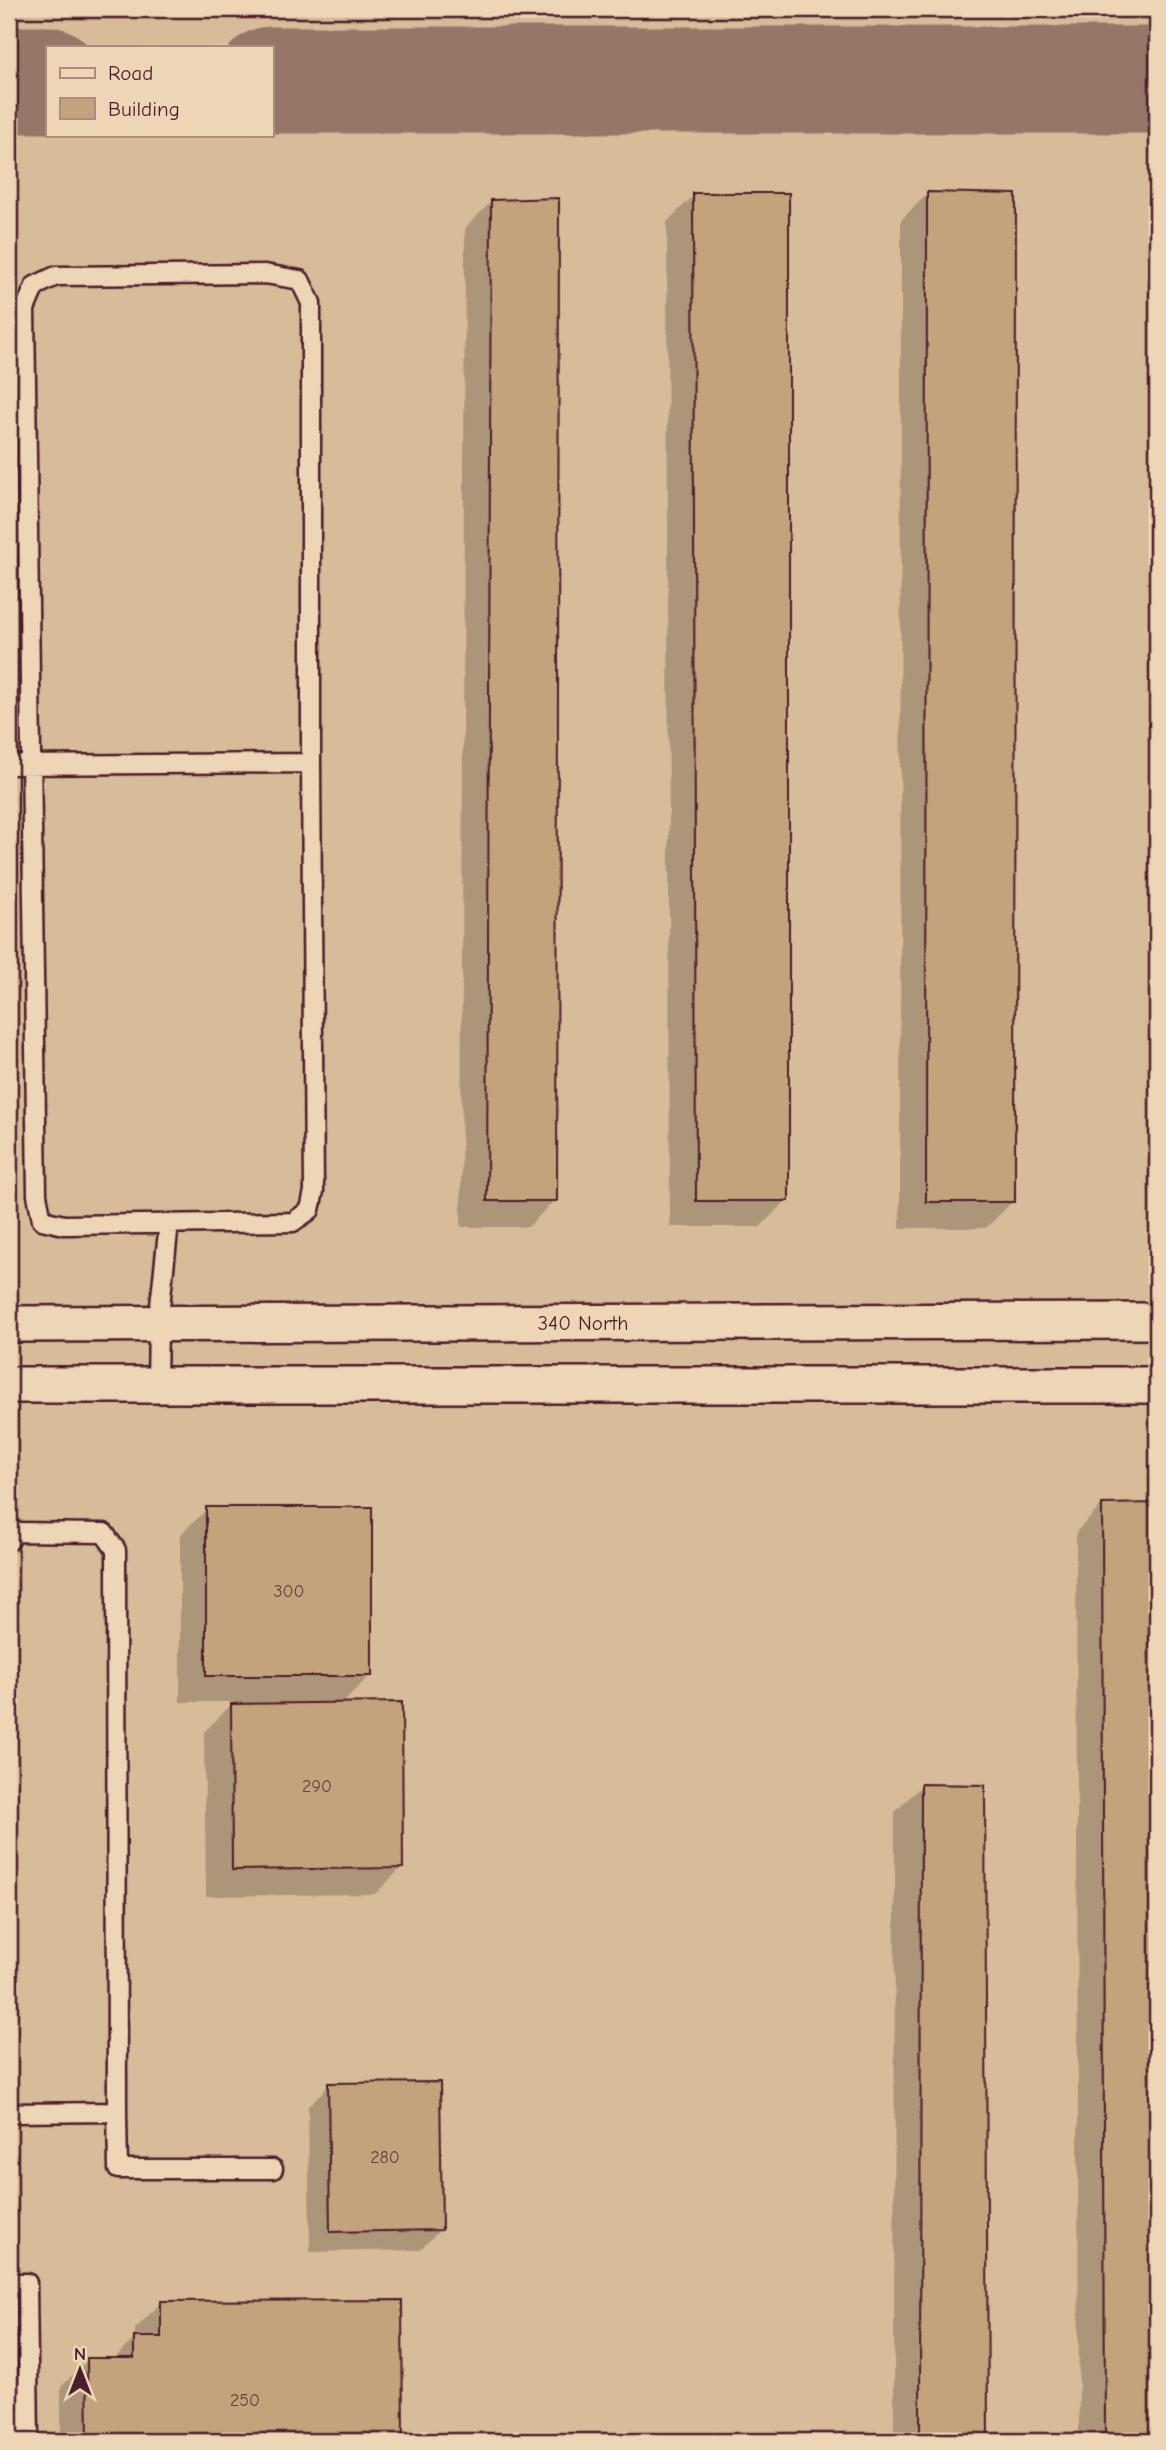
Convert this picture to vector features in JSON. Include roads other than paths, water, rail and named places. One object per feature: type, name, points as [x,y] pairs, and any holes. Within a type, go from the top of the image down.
[{"type":"street","name":"340 North","points":[[9,1324],[1157,1321]]},
{"type":"street","points":[[9,1385],[1157,1385]]},
{"type":"lane","points":[[265,274],[300,280],[311,303],[311,763],[314,1191],[310,1210],[293,1222],[64,1226],[42,1220],[37,1195],[25,309],[35,286],[55,276],[265,274]]},
{"type":"lane","points":[[9,765],[311,763]]},
{"type":"lane","points":[[157,1385],[158,1324],[169,1223]]},
{"type":"lane","points":[[9,1541],[15,1532],[104,1533],[116,1550],[118,2169],[274,2169]]},
{"type":"lane","points":[[9,2113],[117,2112]]},
{"type":"lane","points":[[9,2283],[27,2283],[29,2441]]}]
